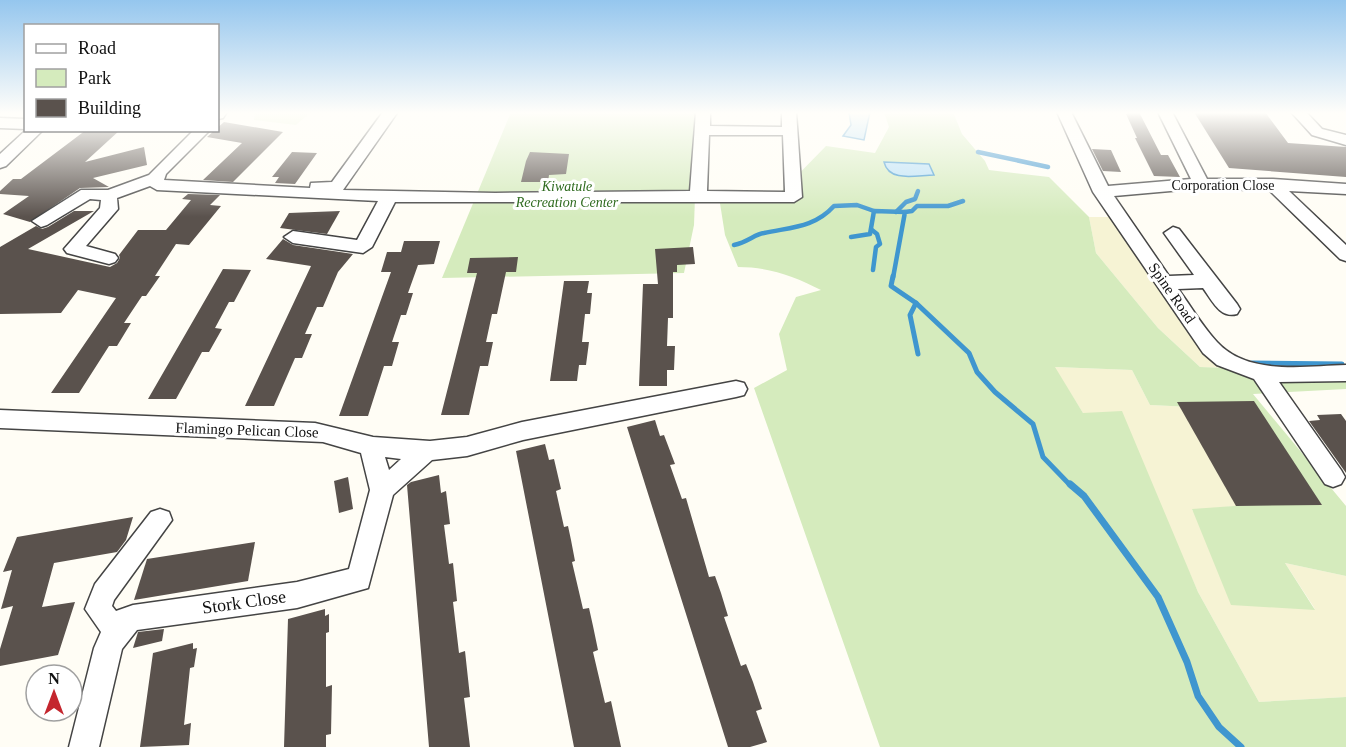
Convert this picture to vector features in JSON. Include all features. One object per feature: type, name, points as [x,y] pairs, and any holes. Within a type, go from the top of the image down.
[{"type":"street","points":[[0,163],[18,147]]},
{"type":"street","points":[[156,182],[188,147]]},
{"type":"street","points":[[246,192],[261,186],[336,187],[365,147]]},
{"type":"street","points":[[698,196],[701,147]]},
{"type":"street","points":[[41,221],[87,194],[110,195],[156,182],[246,192],[389,196],[794,197],[791,147]]},
{"type":"street","name":"Spine Road","points":[[1078,147],[1101,192],[1210,348],[1224,362],[1248,372],[1346,373]]},
{"type":"street","points":[[1183,147],[1201,183]]},
{"type":"street","name":"Corporation Close","points":[[1101,192],[1201,183],[1273,184],[1346,189]]},
{"type":"street","points":[[1273,184],[1346,255]]},
{"type":"street","points":[[109,258],[73,249],[109,209],[110,195]]},
{"type":"street","points":[[293,237],[363,247],[389,196]]},
{"type":"street","points":[[1173,233],[1230,309]]},
{"type":"street","points":[[1165,283],[1208,280]]},
{"type":"street","points":[[1261,373],[1333,477]]},
{"type":"street","name":"Flamingo Pelican Close","points":[[0,419],[315,432],[336,435],[371,446],[425,452],[490,443],[532,428],[736,389]]},
{"type":"street","name":"Stork Close","points":[[121,626],[133,618],[297,595],[358,579],[382,490],[371,446]]},
{"type":"street","points":[[382,490],[425,452]]},
{"type":"street","points":[[84,747],[108,648],[113,634],[121,626],[108,622],[98,609],[104,593],[160,520]]},
{"type":"shaded area","points":[[1089,217],[1121,217],[1223,350],[1252,369],[1200,367],[1158,328],[1096,253]]},
{"type":"shaded area","points":[[1054,367],[1132,370],[1150,405],[1192,407],[1301,478],[1322,505],[1248,505],[1192,510],[1315,609],[1285,563],[1346,576],[1346,697],[1259,702],[1198,592],[1159,504],[1083,413]]},
{"type":"green space","name":"Kiwatule Recreation Center","points":[[497,147],[697,147],[694,225],[684,273],[442,278]]},
{"type":"green space","points":[[825,147],[875,153],[878,147],[973,147],[985,161],[989,170],[1049,177],[1089,217],[1096,253],[1158,328],[1200,367],[1346,372],[1346,389],[1253,394],[1346,506],[1346,576],[1285,563],[1315,610],[1231,605],[1192,509],[1248,505],[1322,505],[1301,478],[1192,407],[1150,405],[1132,370],[1055,367],[1083,413],[1122,411],[1198,592],[1259,702],[1346,697],[1346,747],[880,747],[754,388],[787,370],[779,334],[796,297],[821,290],[781,273],[738,267],[725,235],[719,197],[779,194]]},
{"type":"water","points":[[884,162],[929,164],[934,175],[898,175],[887,169]]},
{"type":"building","points":[[64,147],[102,147],[85,162],[144,147],[147,165],[93,178],[109,187],[80,188],[30,222],[3,214],[29,196],[0,194],[0,191],[13,179],[21,179]]},
{"type":"building","points":[[238,147],[268,147],[233,182],[203,180]]},
{"type":"building","points":[[1139,147],[1157,147],[1161,155],[1168,155],[1180,177],[1154,176]]},
{"type":"building","points":[[1216,147],[1346,147],[1346,177],[1229,168]]},
{"type":"building","points":[[1092,149],[1111,150],[1121,172],[1103,171]]},
{"type":"building","points":[[292,152],[317,153],[295,184],[275,183],[279,177],[272,177]]},
{"type":"building","points":[[530,152],[569,154],[566,174],[549,175],[548,182],[521,182]]},
{"type":"building","points":[[188,194],[220,195],[210,205],[221,206],[189,245],[176,244],[155,276],[160,276],[146,296],[142,296],[124,323],[131,323],[117,346],[109,346],[79,393],[51,393],[116,298],[78,290],[61,313],[0,314],[0,247],[36,226],[42,229],[48,227],[74,211],[94,211],[28,249],[110,267],[117,263],[119,255],[138,230],[166,230],[191,200],[182,199]]},
{"type":"building","points":[[340,211],[327,234],[280,228],[289,213]]},
{"type":"building","points":[[283,239],[293,245],[353,254],[338,272],[323,307],[317,307],[305,334],[312,334],[302,358],[295,358],[274,406],[245,406],[311,266],[266,259]]},
{"type":"building","points":[[404,241],[440,241],[434,264],[418,265],[408,293],[413,293],[406,315],[401,315],[392,342],[399,342],[392,366],[384,366],[368,416],[339,416],[391,272],[381,272],[387,252],[401,252]]},
{"type":"building","points":[[693,247],[695,264],[677,265],[677,272],[673,272],[673,318],[668,318],[667,346],[675,346],[674,370],[667,370],[667,386],[639,386],[643,284],[658,284],[655,249]]},
{"type":"building","points":[[518,257],[516,272],[506,272],[497,314],[492,314],[486,342],[493,342],[488,366],[480,366],[469,415],[441,415],[477,273],[467,273],[470,258]]},
{"type":"building","points":[[223,269],[251,270],[234,302],[229,302],[215,328],[222,329],[209,352],[202,352],[176,399],[148,399]]},
{"type":"building","points":[[564,281],[589,281],[587,293],[592,293],[590,314],[585,314],[582,342],[589,342],[586,365],[579,365],[577,381],[550,381]]},
{"type":"building","points":[[1254,401],[1322,505],[1236,506],[1177,402]]},
{"type":"building","points":[[1341,414],[1346,421],[1346,473],[1309,421],[1320,420],[1317,415]]},
{"type":"building","points":[[655,420],[660,436],[664,435],[675,464],[670,465],[682,499],[686,498],[709,577],[715,576],[721,593],[728,616],[724,617],[741,666],[746,664],[753,682],[762,709],[756,711],[767,742],[750,747],[728,747],[627,427]]},
{"type":"building","points":[[545,444],[549,460],[554,459],[561,489],[556,491],[564,527],[568,526],[575,561],[572,562],[583,609],[589,608],[598,650],[593,652],[605,703],[611,701],[621,747],[574,747],[516,451]]},
{"type":"building","points":[[439,475],[441,493],[446,491],[450,524],[444,525],[449,564],[453,563],[457,601],[453,602],[459,653],[465,651],[470,697],[464,698],[470,747],[429,747],[407,485]]},
{"type":"building","points":[[348,477],[353,509],[339,513],[334,481]]},
{"type":"building","points":[[133,517],[126,540],[117,552],[54,563],[42,607],[75,602],[58,655],[0,666],[0,649],[13,606],[1,609],[12,570],[3,572],[17,537]]},
{"type":"building","points":[[255,542],[248,581],[134,600],[147,559]]},
{"type":"building","points":[[325,609],[325,616],[329,614],[329,632],[326,633],[326,687],[332,685],[331,734],[326,735],[326,747],[284,747],[288,619]]},
{"type":"building","points":[[164,629],[162,641],[133,648],[138,632]]},
{"type":"building","points":[[193,643],[193,649],[197,648],[194,667],[190,668],[184,725],[191,723],[189,745],[140,747],[153,653]]},
{"type":"waterway","points":[[978,152],[1048,167]]},
{"type":"waterway","points":[[896,212],[906,202],[915,199],[918,191]]},
{"type":"waterway","points":[[905,212],[912,211],[917,206],[948,206],[963,201]]},
{"type":"waterway","points":[[734,245],[761,234],[810,223],[834,206],[857,205],[874,211]]},
{"type":"waterway","points":[[851,237],[870,234],[874,211]]},
{"type":"waterway","points":[[874,211],[896,212]]},
{"type":"waterway","points":[[896,212],[905,212]]},
{"type":"waterway","points":[[893,278],[905,212]]},
{"type":"waterway","points":[[872,230],[877,234],[880,244],[876,247],[873,270]]},
{"type":"waterway","points":[[893,276],[891,286],[916,303]]},
{"type":"waterway","points":[[916,303],[969,353],[977,372],[995,392],[1033,424],[1043,457],[1071,486]]},
{"type":"waterway","points":[[916,303],[910,315],[918,354]]},
{"type":"waterway","points":[[1252,363],[1342,364]]},
{"type":"waterway","points":[[1070,484],[1084,496],[1158,597],[1187,662],[1198,696],[1219,727],[1241,747]]}]
